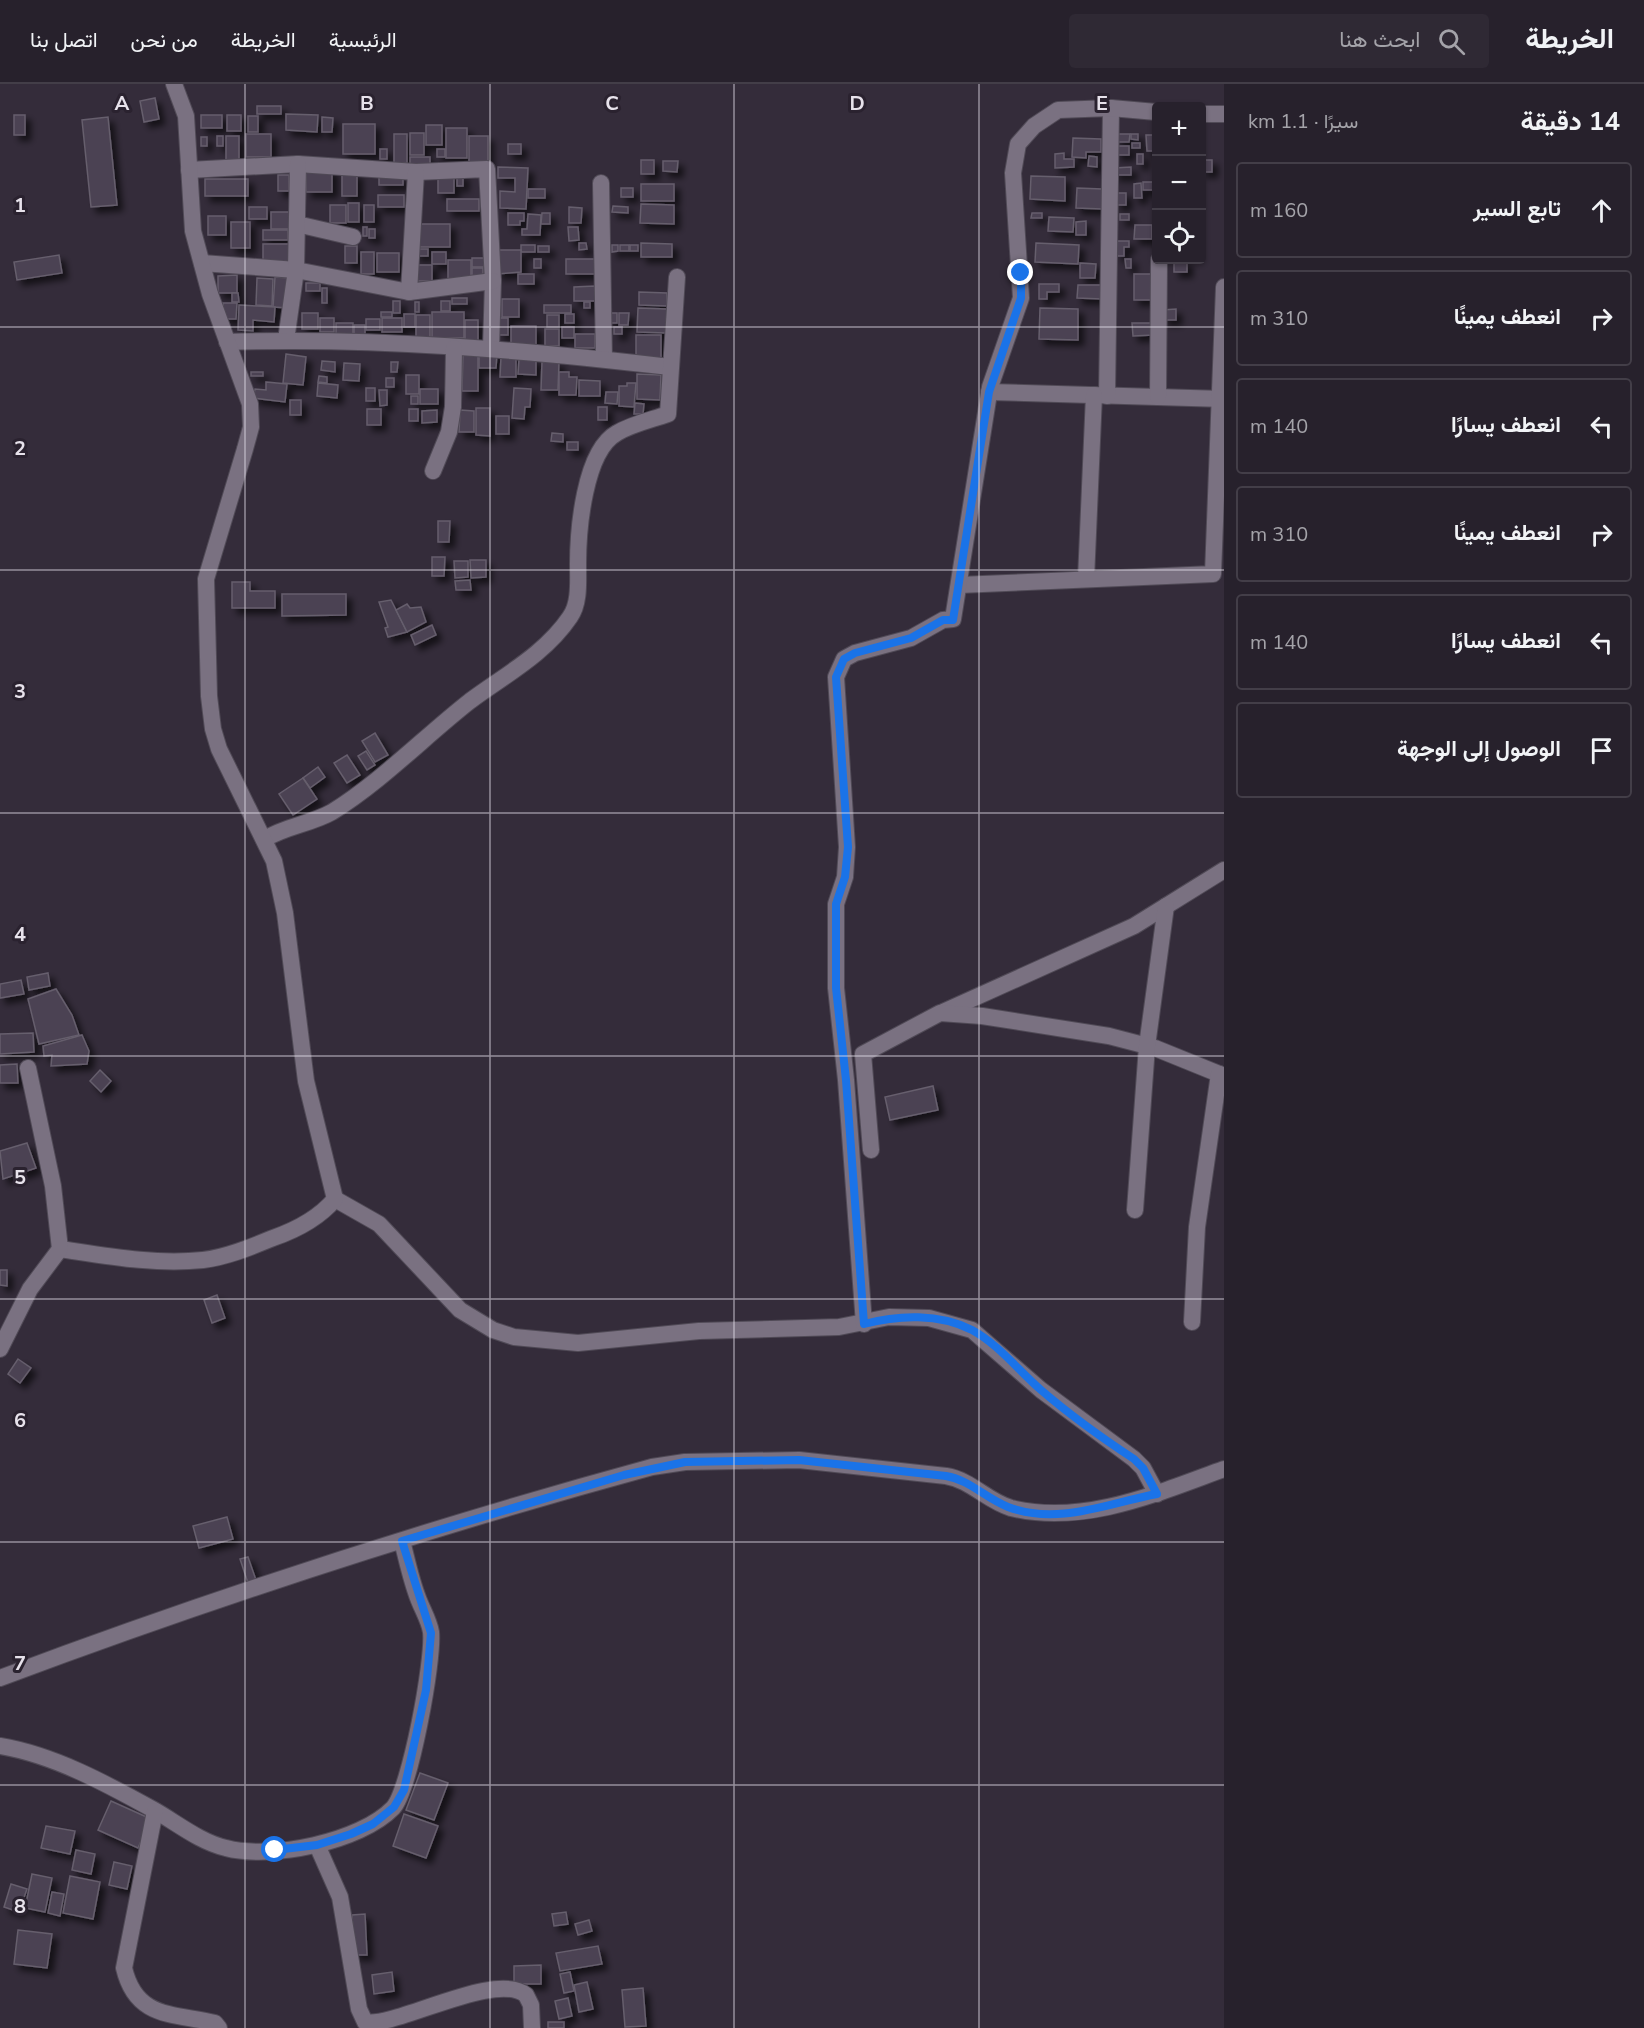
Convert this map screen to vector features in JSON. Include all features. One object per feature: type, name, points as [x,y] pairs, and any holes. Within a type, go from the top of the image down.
[{"type":"street","points":[[174,84],[186,116],[193,231],[227,342],[248,394],[250,426],[206,579],[209,696],[219,749],[274,861],[285,913],[306,1081],[335,1199],[379,1224],[460,1310],[493,1330],[520,1339],[578,1343],[699,1331],[864,1324],[889,1317],[908,1316],[929,1318],[972,1330],[1041,1390],[1134,1459],[1143,1468],[1157,1494]]},
{"type":"street","points":[[1086,579],[1100,395],[1111,108]]},
{"type":"street","points":[[864,1324],[846,1080],[836,988],[836,904],[845,877],[848,847],[836,677],[844,659],[855,653],[911,638],[943,620],[953,620],[989,392],[1021,298],[1013,173],[1018,144],[1034,126],[1058,110],[1111,108],[1152,112]]},
{"type":"street","points":[[1206,114],[1224,114]]},
{"type":"street","points":[[189,171],[298,164],[416,172],[487,169],[493,281],[491,349]]},
{"type":"street","points":[[286,340],[296,270],[298,164]]},
{"type":"street","points":[[409,292],[416,172]]},
{"type":"street","points":[[601,183],[604,360]]},
{"type":"street","points":[[297,224],[353,237]]},
{"type":"street","points":[[202,263],[296,270],[409,292],[493,281]]},
{"type":"street","points":[[1158,397],[1160,264]]},
{"type":"street","points":[[265,839],[279,830],[330,813],[364,789],[555,636],[570,617],[577,599],[581,518],[592,467],[615,434],[668,414],[677,277]]},
{"type":"street","points":[[959,585],[1214,574],[1220,501],[1224,287]]},
{"type":"street","points":[[227,342],[286,340],[491,349],[670,367]]},
{"type":"street","points":[[433,471],[449,432],[453,406],[454,348]]},
{"type":"street","points":[[989,392],[1222,399]]},
{"type":"street","points":[[871,1150],[863,1054],[940,1013],[1134,926],[1224,870]]},
{"type":"street","points":[[1135,1210],[1147,1046],[1166,906]]},
{"type":"street","points":[[940,1013],[982,1016],[1109,1036],[1147,1046],[1222,1075],[1197,1227],[1191,1322]]},
{"type":"street","points":[[0,1349],[6,1324],[60,1249],[53,1186],[28,1068]]},
{"type":"street","points":[[60,1249],[110,1258],[203,1260],[247,1248],[285,1234],[327,1209],[335,1199]]},
{"type":"street","points":[[0,1678],[151,1621],[402,1541],[624,1475],[685,1462],[799,1460],[946,1476],[969,1483],[1008,1507],[1056,1515],[1157,1494],[1224,1469]]},
{"type":"street","points":[[0,1746],[58,1764],[107,1784],[203,1840],[227,1849],[275,1850],[317,1845],[373,1824],[394,1807],[404,1790],[426,1690],[431,1633],[402,1541]]},
{"type":"street","points":[[155,1811],[124,1968],[128,1985],[150,2010],[215,2023],[219,2028]]},
{"type":"street","points":[[317,1845],[340,1897],[357,1998],[365,2022],[380,2026],[433,2013],[484,1993],[507,1989],[526,1995],[531,2005],[532,2028]]},
{"type":"building","points":[[155,98],[159,119],[144,122],[140,101]]},
{"type":"building","points":[[257,106],[281,106],[281,114],[257,114]]},
{"type":"building","points":[[286,114],[318,115],[317,132],[286,130]]},
{"type":"building","points":[[14,115],[25,115],[25,135],[14,135]]},
{"type":"building","points":[[201,115],[222,115],[222,128],[201,128]]},
{"type":"building","points":[[227,115],[241,115],[241,131],[227,131]]},
{"type":"building","points":[[248,116],[258,116],[258,132],[248,132]]},
{"type":"building","points":[[108,117],[117,205],[91,207],[82,120]]},
{"type":"building","points":[[322,117],[333,118],[332,132],[322,132]]},
{"type":"building","points":[[343,124],[375,124],[375,154],[343,154]]},
{"type":"building","points":[[426,125],[442,125],[442,145],[426,145]]},
{"type":"building","points":[[446,128],[467,128],[467,158],[446,158]]},
{"type":"building","points":[[410,133],[424,133],[424,155],[410,155]]},
{"type":"building","points":[[246,134],[271,134],[271,157],[246,157]]},
{"type":"building","points":[[394,134],[407,134],[407,163],[394,163]]},
{"type":"building","points":[[1117,134],[1130,134],[1129,142],[1117,142]]},
{"type":"building","points":[[1131,134],[1138,134],[1138,140],[1131,139]]},
{"type":"building","points":[[1146,135],[1152,135],[1152,151],[1147,151]]},
{"type":"building","points":[[217,136],[223,136],[223,146],[217,146]]},
{"type":"building","points":[[226,136],[239,136],[239,161],[226,161]]},
{"type":"building","points":[[469,136],[488,136],[488,164],[469,164]]},
{"type":"building","points":[[201,137],[207,137],[207,146],[201,146]]},
{"type":"building","points":[[1073,138],[1101,139],[1101,152],[1086,152],[1086,158],[1072,157]]},
{"type":"building","points":[[1132,143],[1140,143],[1140,148],[1132,148]]},
{"type":"building","points":[[508,144],[521,144],[521,154],[508,154]]},
{"type":"building","points":[[1116,146],[1129,146],[1129,155],[1116,155]]},
{"type":"building","points":[[380,149],[387,149],[387,159],[380,159]]},
{"type":"building","points":[[437,149],[445,149],[445,157],[437,157]]},
{"type":"building","points":[[1064,153],[1064,159],[1074,159],[1074,167],[1055,168],[1055,154]]},
{"type":"building","points":[[1137,154],[1143,154],[1143,164],[1137,164]]},
{"type":"building","points":[[1089,156],[1097,157],[1097,167],[1088,166]]},
{"type":"building","points":[[410,157],[430,157],[430,168],[410,168]]},
{"type":"building","points":[[641,160],[654,160],[654,174],[641,174]]},
{"type":"building","points":[[1206,160],[1212,160],[1212,172],[1206,172]]},
{"type":"building","points":[[663,161],[678,161],[677,172],[663,171]]},
{"type":"building","points":[[498,167],[528,168],[526,209],[500,208],[500,191],[515,192],[515,178],[498,178]]},
{"type":"building","points":[[1131,167],[1131,175],[1114,175],[1114,168]]},
{"type":"building","points":[[306,169],[332,169],[332,192],[306,192]]},
{"type":"building","points":[[342,173],[357,173],[357,196],[342,196]]},
{"type":"building","points":[[438,174],[454,174],[454,193],[438,193]]},
{"type":"building","points":[[457,174],[463,174],[463,186],[457,186]]},
{"type":"building","points":[[278,175],[289,175],[289,191],[278,191]]},
{"type":"building","points":[[1031,176],[1065,177],[1065,201],[1030,199]]},
{"type":"building","points":[[379,177],[403,177],[403,185],[379,185]]},
{"type":"building","points":[[205,179],[248,179],[248,196],[205,196]]},
{"type":"building","points":[[1143,182],[1152,182],[1152,190],[1143,190]]},
{"type":"building","points":[[1141,183],[1142,198],[1134,198],[1134,184]]},
{"type":"building","points":[[641,184],[674,184],[674,201],[641,201]]},
{"type":"building","points":[[621,188],[633,188],[633,197],[621,197]]},
{"type":"building","points":[[1077,188],[1102,189],[1102,209],[1076,208]]},
{"type":"building","points":[[528,189],[545,189],[545,198],[528,198]]},
{"type":"building","points":[[1116,193],[1126,193],[1126,205],[1116,205]]},
{"type":"building","points":[[378,195],[404,195],[404,207],[378,207]]},
{"type":"building","points":[[447,199],[479,199],[479,211],[447,211]]},
{"type":"building","points":[[348,203],[359,203],[359,222],[348,222]]},
{"type":"building","points":[[641,204],[674,205],[674,224],[640,223]]},
{"type":"building","points":[[330,205],[346,205],[346,223],[330,223]]},
{"type":"building","points":[[364,205],[374,205],[374,222],[364,222]]},
{"type":"building","points":[[613,206],[628,207],[628,213],[612,212]]},
{"type":"building","points":[[249,207],[267,207],[267,219],[249,219]]},
{"type":"building","points":[[569,207],[582,208],[581,223],[569,223]]},
{"type":"building","points":[[271,212],[290,212],[290,229],[271,229]]},
{"type":"building","points":[[508,213],[524,213],[524,221],[520,221],[520,225],[508,225]]},
{"type":"building","points":[[542,213],[550,213],[550,224],[541,224]]},
{"type":"building","points":[[1032,213],[1042,213],[1042,218],[1031,218]]},
{"type":"building","points":[[528,214],[541,215],[540,235],[522,235],[522,229],[527,229]]},
{"type":"building","points":[[1120,214],[1129,214],[1129,220],[1120,220]]},
{"type":"building","points":[[208,216],[226,216],[226,235],[208,235]]},
{"type":"building","points":[[1049,217],[1074,218],[1073,232],[1048,231]]},
{"type":"building","points":[[1086,221],[1086,235],[1076,235],[1076,222]]},
{"type":"building","points":[[231,222],[250,222],[250,248],[231,248]]},
{"type":"building","points":[[417,224],[450,224],[450,247],[417,247]]},
{"type":"building","points":[[1135,225],[1152,225],[1152,239],[1134,239]]},
{"type":"building","points":[[363,227],[367,227],[367,236],[363,236]]},
{"type":"building","points":[[568,227],[578,227],[579,240],[569,241]]},
{"type":"building","points":[[369,229],[375,229],[375,238],[369,238]]},
{"type":"building","points":[[263,230],[288,230],[288,240],[263,240]]},
{"type":"building","points":[[1117,241],[1129,241],[1129,247],[1124,247],[1124,256],[1117,256]]},
{"type":"building","points":[[579,243],[586,243],[587,249],[579,250]]},
{"type":"building","points":[[641,243],[672,244],[672,257],[641,257]]},
{"type":"building","points":[[1036,243],[1079,245],[1078,264],[1035,262]]},
{"type":"building","points":[[263,244],[290,244],[290,263],[263,263]]},
{"type":"building","points":[[521,245],[535,245],[535,252],[521,252]]},
{"type":"building","points":[[612,245],[618,245],[618,251],[612,252]]},
{"type":"building","points":[[620,245],[629,245],[629,251],[620,251]]},
{"type":"building","points":[[630,245],[638,245],[638,251],[630,251]]},
{"type":"building","points":[[345,246],[357,246],[357,263],[345,263]]},
{"type":"building","points":[[538,246],[549,246],[549,252],[538,252]]},
{"type":"building","points":[[415,249],[428,249],[428,256],[415,256]]},
{"type":"building","points":[[497,250],[521,250],[521,272],[497,274]]},
{"type":"building","points":[[361,252],[374,252],[374,274],[361,274]]},
{"type":"building","points":[[432,252],[446,252],[446,264],[432,264]]},
{"type":"building","points":[[377,253],[399,253],[399,272],[377,272]]},
{"type":"building","points":[[59,255],[62,273],[17,280],[14,262]]},
{"type":"building","points":[[472,258],[484,258],[484,267],[472,267]]},
{"type":"building","points":[[534,259],[541,259],[541,268],[534,268]]},
{"type":"building","points":[[566,259],[595,259],[595,274],[566,274]]},
{"type":"building","points":[[1125,259],[1131,259],[1131,268],[1126,268]]},
{"type":"building","points":[[448,260],[471,260],[471,279],[448,279]]},
{"type":"building","points":[[1080,263],[1096,264],[1095,278],[1080,278]]},
{"type":"building","points":[[1174,264],[1187,264],[1187,272],[1174,272]]},
{"type":"building","points":[[416,265],[432,265],[432,281],[416,281]]},
{"type":"building","points":[[472,268],[483,268],[483,279],[472,279]]},
{"type":"building","points":[[518,274],[534,274],[534,284],[518,284]]},
{"type":"building","points":[[1134,274],[1152,274],[1151,300],[1134,300]]},
{"type":"building","points":[[237,275],[237,293],[218,293],[218,276]]},
{"type":"building","points":[[275,277],[291,278],[289,308],[273,307]]},
{"type":"building","points":[[257,278],[273,279],[272,306],[256,305]]},
{"type":"building","points":[[306,283],[320,283],[320,291],[306,291]]},
{"type":"building","points":[[1039,284],[1059,284],[1059,292],[1047,292],[1047,299],[1039,299]]},
{"type":"building","points":[[1078,285],[1103,285],[1102,299],[1077,298]]},
{"type":"building","points":[[595,286],[595,301],[574,301],[574,287]]},
{"type":"building","points":[[322,288],[327,288],[327,303],[322,303]]},
{"type":"building","points":[[639,292],[667,293],[667,306],[639,305]]},
{"type":"building","points":[[232,293],[238,293],[239,302],[232,302]]},
{"type":"building","points":[[452,298],[467,298],[467,304],[452,304]]},
{"type":"building","points":[[502,299],[519,299],[519,317],[502,317]]},
{"type":"building","points":[[393,301],[400,301],[400,313],[393,313]]},
{"type":"building","points":[[441,301],[450,301],[450,311],[441,311]]},
{"type":"building","points":[[415,302],[419,302],[419,312],[415,312]]},
{"type":"building","points":[[584,302],[590,302],[590,308],[584,308]]},
{"type":"building","points":[[223,303],[237,303],[236,319],[223,319]]},
{"type":"building","points":[[239,305],[275,307],[274,322],[253,320],[253,331],[238,330]]},
{"type":"building","points":[[544,305],[571,305],[571,313],[544,313]]},
{"type":"building","points":[[638,308],[667,309],[666,333],[637,332]]},
{"type":"building","points":[[1040,308],[1078,309],[1078,340],[1039,339]]},
{"type":"building","points":[[1176,309],[1176,320],[1163,320],[1162,310]]},
{"type":"building","points":[[381,312],[392,312],[392,317],[381,317]]},
{"type":"building","points":[[432,312],[464,312],[464,338],[432,338]]},
{"type":"building","points":[[302,313],[318,313],[318,329],[302,329]]},
{"type":"building","points":[[609,313],[617,313],[617,323],[609,323]]},
{"type":"building","points":[[619,313],[629,313],[628,325],[619,325]]},
{"type":"building","points":[[404,314],[415,314],[415,327],[404,327]]},
{"type":"building","points":[[565,314],[574,314],[574,323],[565,323]]},
{"type":"building","points":[[416,315],[430,315],[430,338],[416,338]]},
{"type":"building","points":[[547,315],[559,315],[559,327],[547,327]]},
{"type":"building","points":[[320,318],[334,318],[334,332],[320,332]]},
{"type":"building","points":[[382,318],[402,318],[402,332],[382,332]]},
{"type":"building","points":[[499,318],[508,318],[508,335],[499,335]]},
{"type":"building","points":[[366,319],[380,319],[380,330],[366,330]]},
{"type":"building","points":[[465,320],[478,320],[478,346],[465,346]]},
{"type":"building","points":[[336,323],[353,323],[353,339],[336,339]]},
{"type":"building","points":[[1132,323],[1153,323],[1153,335],[1133,336]]},
{"type":"building","points":[[354,325],[365,325],[365,334],[354,334]]},
{"type":"building","points":[[511,326],[536,326],[536,345],[511,345]]},
{"type":"building","points":[[562,327],[574,327],[574,338],[562,338]]},
{"type":"building","points":[[614,327],[622,327],[622,334],[614,334]]},
{"type":"building","points":[[545,329],[559,329],[559,346],[545,346]]},
{"type":"building","points":[[575,334],[595,334],[595,348],[575,348]]},
{"type":"building","points":[[636,335],[661,335],[661,360],[636,359]]},
{"type":"building","points":[[463,351],[478,351],[478,391],[462,391]]},
{"type":"building","points":[[479,352],[497,353],[496,368],[479,368]]},
{"type":"building","points":[[286,354],[306,357],[303,385],[283,383]]},
{"type":"building","points":[[501,357],[516,357],[516,377],[500,377]]},
{"type":"building","points":[[519,359],[536,359],[536,375],[518,374]]},
{"type":"building","points":[[322,361],[335,362],[335,372],[321,370]]},
{"type":"building","points":[[391,362],[398,362],[397,372],[391,372]]},
{"type":"building","points":[[542,362],[559,362],[558,390],[541,390]]},
{"type":"building","points":[[344,363],[360,364],[359,381],[343,380]]},
{"type":"building","points":[[251,372],[263,372],[263,376],[251,376]]},
{"type":"building","points":[[559,372],[569,372],[569,377],[577,377],[576,395],[559,395]]},
{"type":"building","points":[[637,374],[661,375],[660,400],[637,399]]},
{"type":"building","points":[[406,375],[419,375],[419,394],[406,394]]},
{"type":"building","points":[[319,376],[327,377],[327,383],[318,382]]},
{"type":"building","points":[[386,378],[394,378],[394,387],[386,387]]},
{"type":"building","points":[[579,380],[600,381],[600,396],[579,396]]},
{"type":"building","points":[[266,382],[287,384],[285,402],[253,398],[255,389],[266,390]]},
{"type":"building","points":[[318,383],[338,385],[337,398],[317,396]]},
{"type":"building","points":[[627,383],[636,383],[634,407],[619,406],[619,386],[627,386]]},
{"type":"building","points":[[366,388],[375,388],[375,401],[366,401]]},
{"type":"building","points":[[514,388],[531,389],[530,407],[525,407],[524,419],[512,418]]},
{"type":"building","points":[[420,389],[438,389],[438,404],[420,404]]},
{"type":"building","points":[[379,390],[387,390],[387,405],[380,406]]},
{"type":"building","points":[[606,392],[618,392],[617,404],[605,403]]},
{"type":"building","points":[[411,396],[418,396],[418,404],[411,404]]},
{"type":"building","points":[[290,400],[301,400],[301,415],[290,415]]},
{"type":"building","points":[[635,403],[644,404],[643,414],[634,414]]},
{"type":"building","points":[[598,407],[607,407],[607,420],[598,420]]},
{"type":"building","points":[[476,408],[490,408],[490,436],[476,435]]},
{"type":"building","points":[[367,409],[381,409],[381,425],[367,425]]},
{"type":"building","points":[[409,409],[418,409],[418,421],[409,421]]},
{"type":"building","points":[[437,410],[437,422],[422,423],[422,411]]},
{"type":"building","points":[[460,410],[474,411],[474,432],[459,432]]},
{"type":"building","points":[[496,416],[509,416],[509,434],[496,434]]},
{"type":"building","points":[[552,433],[563,434],[563,442],[551,441]]},
{"type":"building","points":[[567,442],[578,442],[578,450],[567,450]]},
{"type":"building","points":[[438,521],[450,521],[449,542],[438,542]]},
{"type":"building","points":[[432,557],[445,557],[444,576],[432,576]]},
{"type":"building","points":[[470,560],[486,560],[486,577],[471,578]]},
{"type":"building","points":[[454,561],[468,561],[468,577],[455,578]]},
{"type":"building","points":[[470,580],[471,590],[456,590],[455,581]]},
{"type":"building","points":[[232,582],[250,582],[250,591],[275,591],[275,608],[232,608]]},
{"type":"building","points":[[282,594],[346,594],[346,615],[282,616]]},
{"type":"building","points":[[391,600],[407,632],[388,637],[385,628],[388,627],[379,602]]},
{"type":"building","points":[[407,604],[410,608],[421,607],[426,622],[407,632],[396,610]]},
{"type":"building","points":[[432,625],[436,635],[415,645],[411,635]]},
{"type":"building","points":[[375,733],[388,755],[375,762],[362,741]]},
{"type":"building","points":[[366,751],[375,765],[367,770],[358,756]]},
{"type":"building","points":[[347,755],[360,775],[347,783],[334,763]]},
{"type":"building","points":[[318,767],[325,777],[310,788],[303,778]]},
{"type":"building","points":[[303,778],[317,799],[293,815],[279,794]]},
{"type":"building","points":[[48,973],[50,986],[29,990],[27,977]]},
{"type":"building","points":[[21,980],[24,994],[0,998],[0,984]]},
{"type":"building","points":[[56,989],[72,1015],[79,1035],[39,1044],[28,999]]},
{"type":"building","points":[[33,1033],[34,1052],[0,1054],[0,1034]]},
{"type":"building","points":[[82,1035],[89,1051],[87,1064],[51,1066],[52,1055],[44,1056],[43,1046]]},
{"type":"building","points":[[17,1064],[18,1083],[0,1083],[0,1065]]},
{"type":"building","points":[[100,1070],[111,1081],[101,1092],[90,1081]]},
{"type":"building","points":[[933,1086],[938,1110],[890,1120],[885,1097]]},
{"type":"building","points":[[27,1143],[36,1168],[3,1179],[0,1151]]},
{"type":"building","points":[[0,1270],[7,1270],[7,1286],[0,1285]]},
{"type":"building","points":[[217,1295],[225,1318],[212,1323],[204,1300]]},
{"type":"building","points":[[18,1359],[31,1368],[20,1383],[8,1374]]},
{"type":"building","points":[[227,1517],[233,1539],[199,1548],[193,1526]]},
{"type":"building","points":[[248,1557],[256,1580],[248,1583],[240,1559]]},
{"type":"building","points":[[420,1773],[448,1783],[434,1820],[406,1810]]},
{"type":"building","points":[[111,1801],[151,1819],[138,1848],[98,1830]]},
{"type":"building","points":[[404,1814],[438,1826],[426,1858],[393,1846]]},
{"type":"building","points":[[46,1826],[75,1831],[70,1854],[41,1848]]},
{"type":"building","points":[[76,1850],[95,1854],[91,1874],[72,1870]]},
{"type":"building","points":[[114,1862],[132,1866],[127,1889],[109,1885]]},
{"type":"building","points":[[32,1874],[52,1878],[45,1912],[25,1908]]},
{"type":"building","points":[[70,1876],[100,1882],[93,1919],[63,1913]]},
{"type":"building","points":[[11,1884],[27,1889],[19,1912],[4,1907]]},
{"type":"building","points":[[52,1892],[64,1894],[60,1916],[48,1913]]},
{"type":"building","points":[[566,1912],[568,1924],[554,1926],[552,1914]]},
{"type":"building","points":[[365,1914],[367,1955],[354,1955],[352,1915]]},
{"type":"building","points":[[589,1920],[592,1931],[578,1935],[575,1924]]},
{"type":"building","points":[[18,1930],[52,1934],[47,1968],[14,1964]]},
{"type":"building","points":[[598,1946],[602,1964],[560,1971],[556,1953]]},
{"type":"building","points":[[541,1965],[541,1984],[514,1984],[514,1966]]},
{"type":"building","points":[[392,1972],[394,1991],[374,1994],[372,1975]]},
{"type":"building","points":[[570,1972],[574,1991],[564,1993],[560,1974]]},
{"type":"building","points":[[587,1982],[593,2009],[579,2012],[574,1985]]},
{"type":"building","points":[[643,1988],[646,2026],[625,2027],[622,1990]]},
{"type":"building","points":[[568,1998],[572,2016],[559,2019],[555,2001]]},
{"type":"building","points":[[548,2022],[564,2022],[564,2028],[548,2028]]},
{"type":"route","points":[[275,1850],[317,1845],[373,1824],[394,1807],[404,1790],[426,1690],[431,1633],[417,1597],[402,1541],[652,1467],[685,1462],[799,1460],[956,1477],[1008,1507],[1056,1515],[1157,1494],[1143,1468],[1134,1459],[1102,1438],[1041,1390],[984,1338],[972,1330],[929,1318],[908,1316],[889,1317],[864,1324],[846,1080],[836,988],[836,904],[845,877],[848,847],[836,677],[844,659],[855,653],[911,638],[943,620],[953,620],[989,392],[1021,298],[1021,273]]}]
